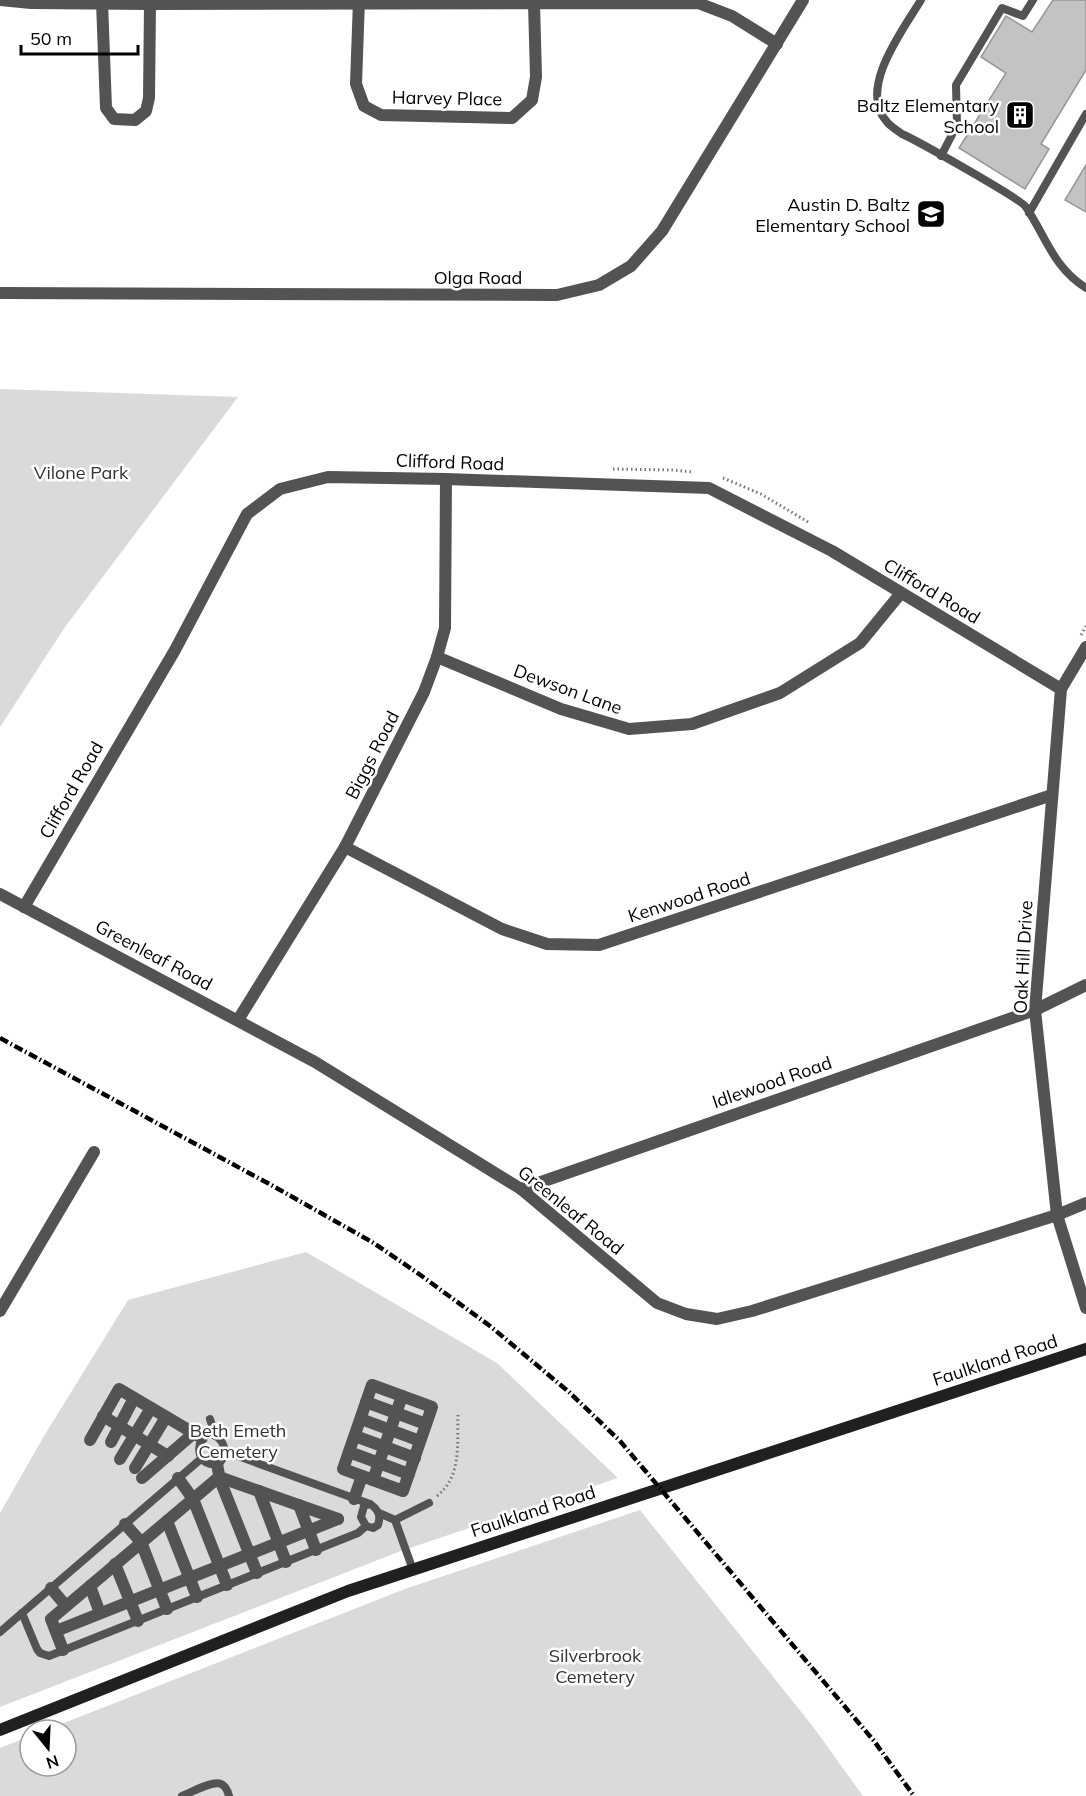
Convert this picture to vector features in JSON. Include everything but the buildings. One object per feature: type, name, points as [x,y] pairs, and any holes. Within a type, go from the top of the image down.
[{"type":"main road","name":"Faulkland Road","points":[[0,1730],[348,1591],[1086,1349]]},
{"type":"street","points":[[0,0],[31,3],[150,4],[359,1],[698,3],[732,16],[777,44]]},
{"type":"street","name":"Olga Road","points":[[0,293],[558,295],[599,285],[631,266],[662,231],[803,0]]},
{"type":"street","name":"Harvey Place","points":[[359,1],[356,84],[364,106],[381,115],[512,118],[532,100],[536,76],[534,3]]},
{"type":"street","points":[[102,2],[106,108],[114,119],[135,120],[146,111],[149,98],[150,4]]},
{"type":"street","name":"Clifford Road","points":[[24,907],[175,650],[247,514],[280,489],[328,477],[709,488],[832,551],[1061,689]]},
{"type":"street","name":"Biggs Road","points":[[238,1020],[345,847],[424,692],[445,628],[446,479]]},
{"type":"street","name":"Dewson Lane","points":[[437,657],[561,709],[628,729],[692,724],[780,693],[860,643],[901,593]]},
{"type":"street","name":"Oak Hill Drive","points":[[1081,645],[1061,689],[1035,1010],[1057,1215],[1086,1308]]},
{"type":"street","name":"Kenwood Road","points":[[345,847],[502,929],[547,944],[599,945],[1052,795]]},
{"type":"street","name":"Greenleaf Road","points":[[0,894],[315,1062],[521,1189],[657,1303],[686,1314],[717,1319],[752,1311],[1057,1215],[1086,1203]]},
{"type":"street","name":"Idlewood Road","points":[[521,1189],[1035,1010],[1086,985]]},
{"type":"street","points":[[0,1311],[94,1152]]},
{"type":"street","points":[[372,1386],[402,1396],[432,1407],[403,1491],[343,1468],[372,1386]]},
{"type":"street","points":[[90,1440],[119,1389],[198,1435],[139,1473],[150,1445],[166,1417]]},
{"type":"street","points":[[354,1499],[379,1463],[402,1396]]},
{"type":"street","points":[[111,1442],[135,1398]]},
{"type":"street","points":[[366,1402],[426,1424]]},
{"type":"street","points":[[120,1459],[151,1408]]},
{"type":"street","points":[[103,1416],[168,1456]]},
{"type":"street","points":[[360,1419],[420,1441]]},
{"type":"street","points":[[355,1436],[415,1458]]},
{"type":"street","points":[[349,1452],[409,1474]]},
{"type":"street","points":[[56,1631],[338,1519],[259,1491],[218,1470]]},
{"type":"street","points":[[63,1650],[51,1619],[193,1499],[218,1470]]},
{"type":"street","points":[[218,1470],[257,1574]]},
{"type":"street","points":[[178,1478],[193,1499],[227,1585]]},
{"type":"street","points":[[259,1491],[286,1562]]},
{"type":"street","points":[[299,1505],[316,1550]]},
{"type":"street","points":[[167,1521],[197,1597]]},
{"type":"street","points":[[125,1524],[141,1542],[167,1609]]},
{"type":"street","points":[[115,1564],[138,1621]]},
{"type":"street","points":[[90,1586],[100,1613]]},
{"type":"street","points":[[51,1588],[66,1606]]},
{"type":"lane","points":[[921,0],[879,74],[876,89],[886,122],[902,134],[1025,204],[1061,267],[1071,279],[1086,288]]},
{"type":"lane","points":[[941,156],[957,125],[956,85],[1002,8],[1023,16],[1033,0]]},
{"type":"lane","points":[[1029,213],[1086,114]]},
{"type":"lane","points":[[210,1419],[215,1435],[222,1442],[225,1451],[218,1470],[202,1458],[199,1450],[198,1435],[215,1435]]},
{"type":"lane","points":[[225,1451],[370,1504],[379,1513],[395,1520],[413,1570]]},
{"type":"lane","points":[[0,1632],[202,1458]]},
{"type":"lane","points":[[395,1520],[429,1503]]},
{"type":"lane","points":[[370,1504],[361,1510],[361,1517],[366,1526],[373,1528],[378,1525],[379,1513]]},
{"type":"lane","points":[[22,1613],[40,1653],[49,1656],[358,1533],[366,1526]]},
{"type":"lane","points":[[182,1796],[214,1783],[220,1783],[226,1788],[229,1796]]},
{"type":"path","points":[[602,469],[693,472]]},
{"type":"path","points":[[714,476],[744,485],[817,528]]},
{"type":"path","points":[[1081,645],[1086,626]]},
{"type":"path","points":[[429,1503],[444,1490],[455,1471],[458,1415]]},
{"type":"green space","name":"Vilone Park","points":[[0,389],[238,397],[65,627],[0,727]]},
{"type":"green space","name":"Beth Emeth Cemetery","points":[[306,1252],[497,1363],[618,1478],[401,1551],[0,1707],[0,1513],[44,1436],[128,1300]]},
{"type":"green space","name":"Silverbrook Cemetery","points":[[640,1510],[814,1728],[863,1796],[0,1796],[0,1748],[18,1741],[18,1778],[78,1778],[77,1718],[405,1589]]},
{"type":"railway","points":[[0,1038],[372,1242],[490,1326],[569,1392],[620,1441],[874,1741],[914,1796]]},
{"type":"place","name":"Baltz Elementary School","points":[[1020,115]]},
{"type":"place","name":"Austin D. Baltz Elementary School","points":[[931,214]]}]
